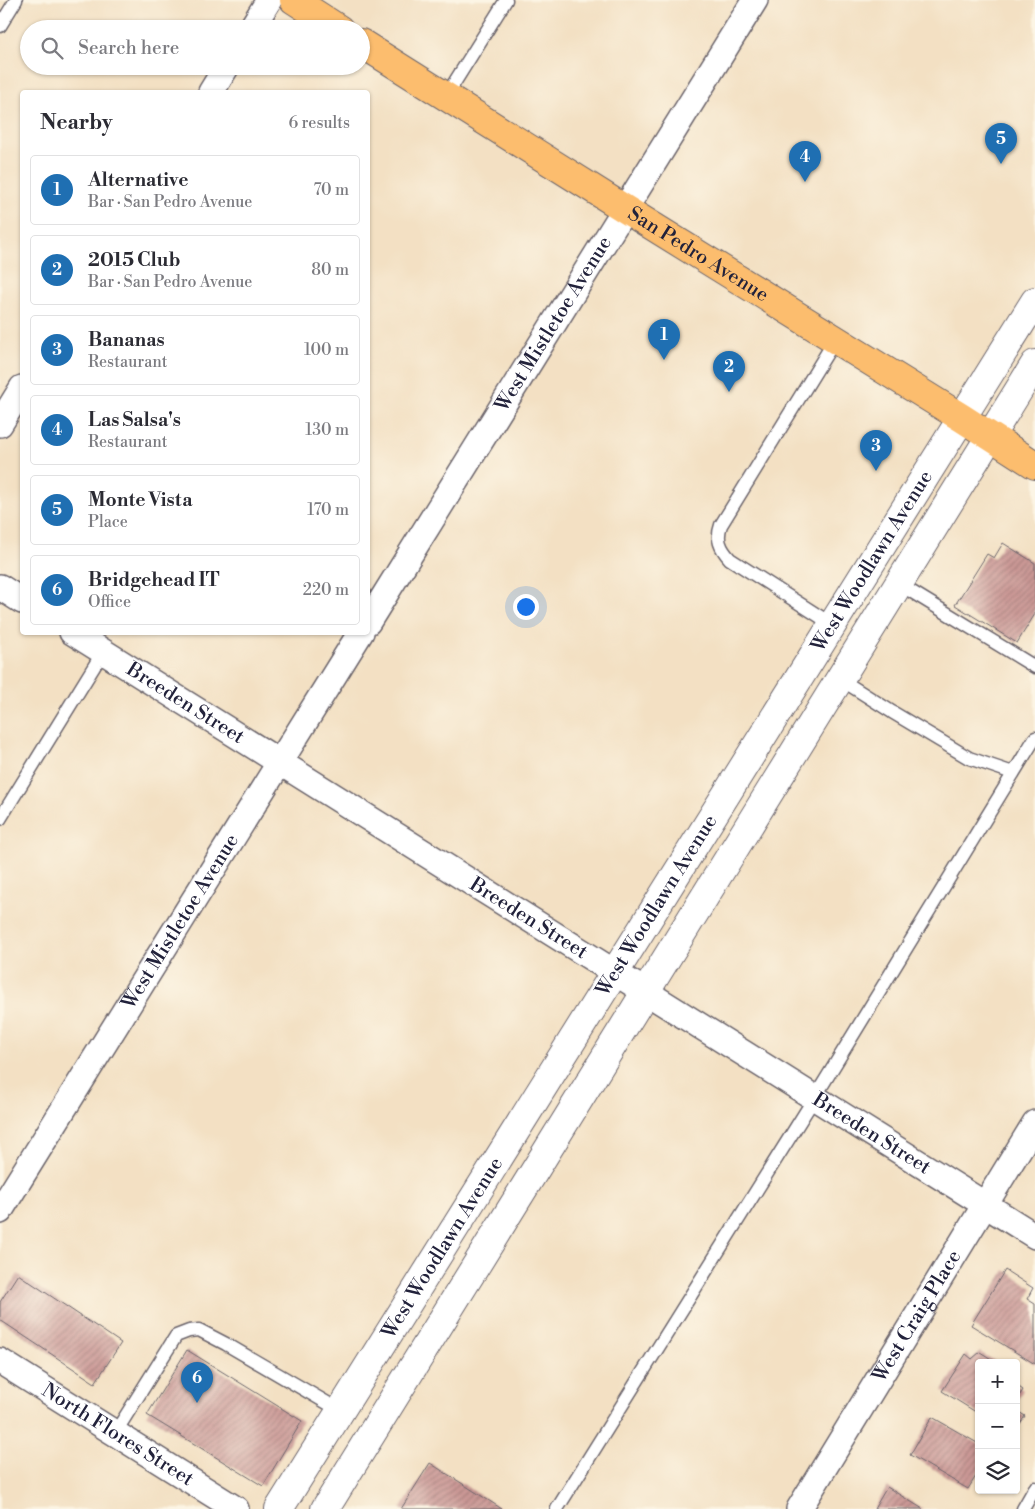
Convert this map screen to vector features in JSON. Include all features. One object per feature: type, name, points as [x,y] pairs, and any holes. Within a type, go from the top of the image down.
[{"type":"main road","points":[[294,0],[325,20]]},
{"type":"main road","name":"San Pedro Avenue","points":[[370,49],[1035,465]]},
{"type":"street","points":[[257,20],[269,0]]},
{"type":"street","name":"West Mistletoe Avenue","points":[[370,619],[755,0]]},
{"type":"street","points":[[211,90],[221,75]]},
{"type":"street","name":"West Woodlawn Avenue","points":[[279,1509],[1035,301]]},
{"type":"street","name":"West Woodlawn Avenue","points":[[325,1509],[1035,364]]},
{"type":"street","points":[[0,424],[20,391]]},
{"type":"street","points":[[0,587],[20,600]]},
{"type":"street","name":"Breeden Street","points":[[77,635],[1035,1236]]},
{"type":"street","name":"West Mistletoe Avenue","points":[[0,1212],[359,635]]},
{"type":"street","name":"West Craig Place","points":[[799,1509],[1035,1123]]},
{"type":"street","name":"North Flores Street","points":[[0,1361],[236,1509]]},
{"type":"lane","points":[[0,26],[16,0]]},
{"type":"lane","points":[[446,96],[506,0]]},
{"type":"lane","points":[[833,625],[730,559],[719,543],[718,533],[721,525],[836,340]]},
{"type":"lane","points":[[899,584],[1035,667]]},
{"type":"lane","points":[[0,819],[103,652]]},
{"type":"lane","points":[[840,679],[970,758],[1013,773]]},
{"type":"lane","points":[[557,1509],[815,1098],[1035,738]]},
{"type":"lane","points":[[115,1433],[176,1336],[189,1330],[199,1330],[226,1344],[341,1411]]},
{"type":"lane","points":[[1022,1509],[1035,1488]]},
{"type":"building","points":[[1003,543],[1035,563],[1035,614],[1017,643],[955,605],[987,554],[994,558]]},
{"type":"building","points":[[1005,1270],[1033,1288],[1027,1299],[1035,1304],[1035,1364],[971,1325]]},
{"type":"building","points":[[18,1274],[121,1343],[95,1383],[0,1320],[0,1302]]},
{"type":"building","points":[[187,1350],[302,1421],[263,1486],[147,1415]]},
{"type":"building","points":[[980,1352],[991,1359],[975,1359],[975,1412],[942,1391],[966,1354],[972,1359]]},
{"type":"building","points":[[1020,1413],[1025,1416],[1020,1424]]},
{"type":"building","points":[[932,1417],[975,1442],[975,1478],[968,1489],[910,1455]]},
{"type":"building","points":[[430,1463],[502,1509],[401,1509]]},
{"type":"building","points":[[887,1487],[923,1509],[874,1509]]},
{"type":"place","name":"Monte Vista","points":[[1001,164]]},
{"type":"place","name":"Las Salsa's","points":[[805,182]]},
{"type":"place","name":"Alternative","points":[[664,360]]},
{"type":"place","name":"2015 Club","points":[[729,392]]},
{"type":"place","name":"Bananas","points":[[876,471]]},
{"type":"place","name":"Bridgehead IT","points":[[197,1403]]}]
